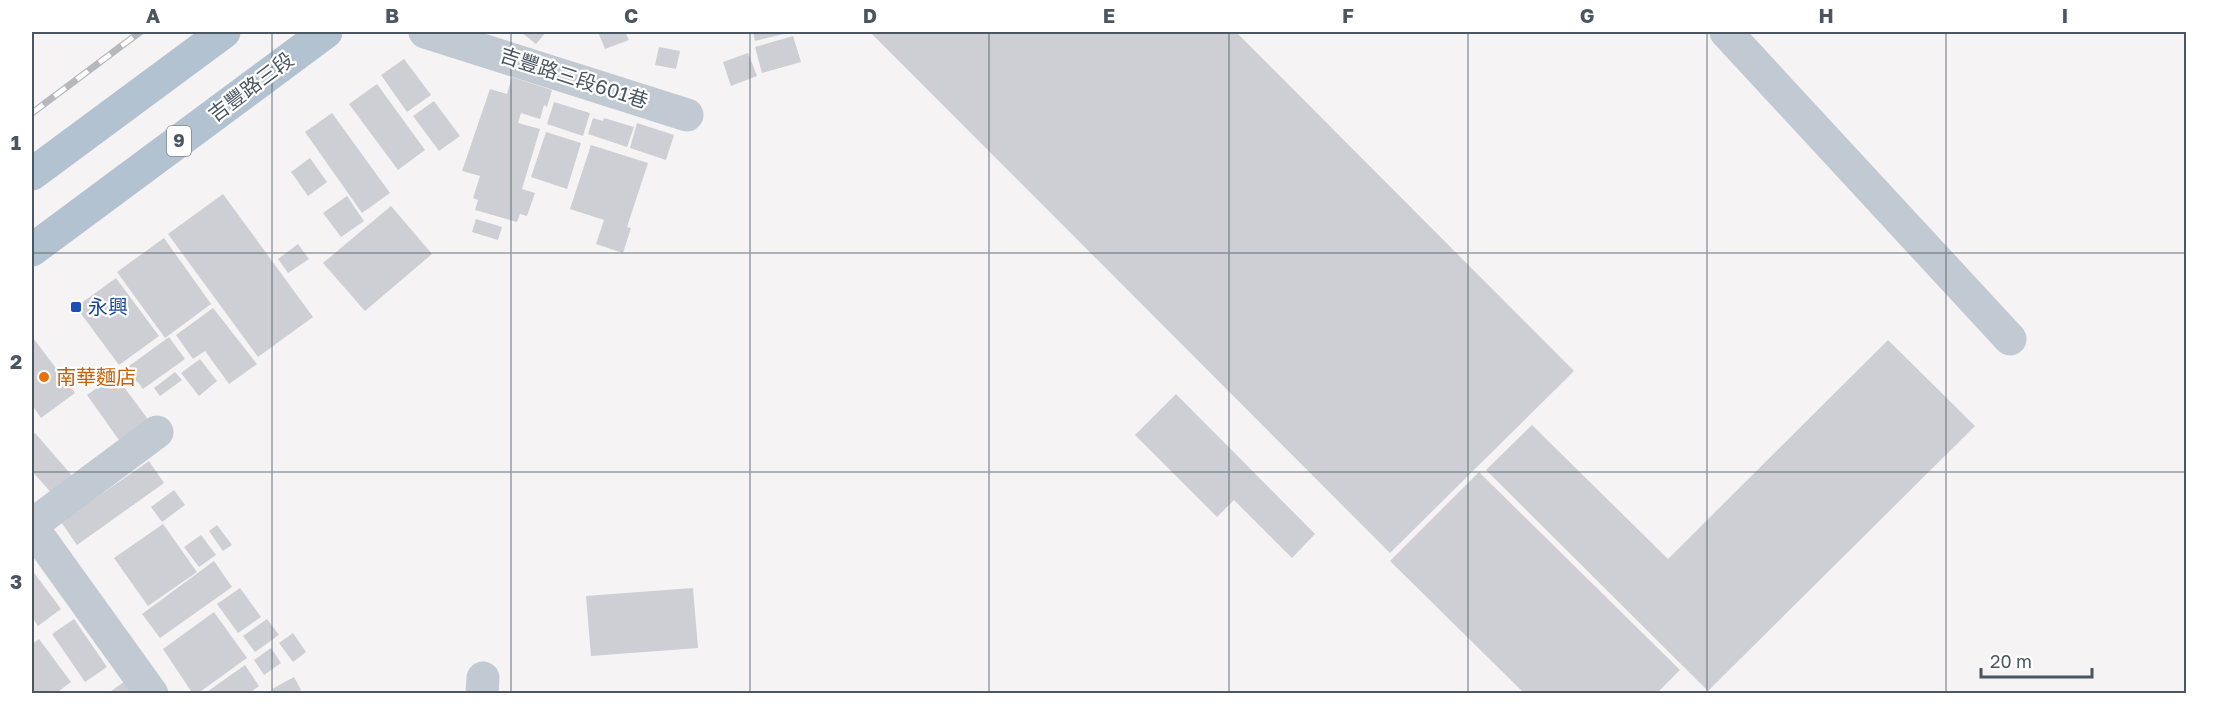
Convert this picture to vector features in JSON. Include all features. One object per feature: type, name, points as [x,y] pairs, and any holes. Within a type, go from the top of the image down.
[{"type":"main road","points":[[32,174],[224,32]]},
{"type":"main road","name":"吉豐路三段","points":[[32,250],[326,32]]},
{"type":"street","name":"吉豐路三段601巷","points":[[425,32],[687,115]]},
{"type":"street","points":[[1726,32],[2010,339]]},
{"type":"street","points":[[152,693],[32,526],[157,432]]},
{"type":"building","points":[[521,32],[546,32],[536,44]]},
{"type":"building","points":[[598,32],[625,32],[629,40],[605,49]]},
{"type":"building","points":[[753,32],[792,32],[755,41]]},
{"type":"building","points":[[870,32],[1236,32],[1574,371],[1390,553]]},
{"type":"building","points":[[793,36],[801,62],[762,73],[755,47]]},
{"type":"building","points":[[659,47],[680,51],[676,69],[655,65]]},
{"type":"building","points":[[748,53],[757,76],[731,86],[723,62]]},
{"type":"building","points":[[404,59],[431,95],[407,112],[381,75]]},
{"type":"building","points":[[512,77],[552,90],[547,107],[544,105],[540,119],[521,113],[518,123],[540,129],[522,189],[535,193],[527,216],[520,214],[517,222],[475,210],[478,200],[473,198],[480,176],[462,171],[490,89],[507,94]]},
{"type":"building","points":[[377,84],[425,150],[398,170],[349,104]]},
{"type":"building","points":[[434,101],[460,136],[439,151],[413,116]]},
{"type":"building","points":[[554,102],[590,113],[583,136],[547,124]]},
{"type":"building","points":[[332,113],[390,193],[362,213],[305,132]]},
{"type":"building","points":[[593,118],[603,121],[604,118],[634,127],[627,147],[588,134]]},
{"type":"building","points":[[637,123],[674,135],[666,160],[630,148]]},
{"type":"building","points":[[546,132],[581,143],[567,189],[531,177]]},
{"type":"building","points":[[591,145],[648,163],[627,227],[631,228],[623,253],[596,244],[604,220],[570,209]]},
{"type":"building","points":[[310,158],[327,182],[308,196],[291,172]]},
{"type":"building","points":[[223,194],[313,317],[258,357],[168,234]]},
{"type":"building","points":[[347,196],[364,221],[341,237],[323,213]]},
{"type":"building","points":[[391,206],[432,254],[365,311],[323,263]]},
{"type":"building","points":[[476,219],[502,227],[498,240],[472,232]]},
{"type":"building","points":[[164,238],[211,304],[165,338],[117,272]]},
{"type":"building","points":[[298,244],[309,259],[288,273],[278,259]]},
{"type":"building","points":[[116,278],[159,336],[119,365],[76,307]]},
{"type":"building","points":[[213,308],[257,364],[229,384],[205,351],[193,359],[176,335]]},
{"type":"building","points":[[169,337],[185,359],[143,389],[137,381],[127,387],[118,374]]},
{"type":"building","points":[[33,338],[75,393],[41,418],[32,405]]},
{"type":"building","points":[[1888,340],[1975,426],[1708,691],[1486,470],[1532,425],[1668,559]]},
{"type":"building","points":[[200,359],[217,381],[199,396],[181,373]]},
{"type":"building","points":[[175,372],[182,380],[160,396],[154,388]]},
{"type":"building","points":[[115,375],[150,422],[121,443],[87,395]]},
{"type":"building","points":[[1176,394],[1315,534],[1292,558],[1234,500],[1217,517],[1135,435]]},
{"type":"building","points":[[35,433],[75,479],[55,497],[32,471],[32,436]]},
{"type":"building","points":[[149,461],[164,483],[77,545],[61,522]]},
{"type":"building","points":[[1479,472],[1680,670],[1656,694],[1525,694],[1390,561]]},
{"type":"building","points":[[174,490],[185,505],[162,522],[151,507]]},
{"type":"building","points":[[163,524],[197,572],[148,606],[114,558]]},
{"type":"building","points":[[217,525],[232,545],[223,551],[209,531]]},
{"type":"building","points":[[201,535],[216,555],[199,567],[184,547]]},
{"type":"building","points":[[214,561],[232,587],[160,638],[142,614]]},
{"type":"building","points":[[32,570],[61,609],[38,626],[32,617]]},
{"type":"building","points":[[240,588],[261,617],[238,633],[217,604]]},
{"type":"building","points":[[693,588],[698,648],[591,656],[586,596]]},
{"type":"building","points":[[214,612],[247,658],[197,694],[193,694],[163,649]]},
{"type":"building","points":[[74,619],[107,667],[85,682],[52,634]]},
{"type":"building","points":[[267,619],[279,635],[255,652],[243,636]]},
{"type":"building","points":[[293,633],[306,652],[293,662],[279,643]]},
{"type":"building","points":[[39,639],[71,682],[55,694],[32,694],[32,644]]},
{"type":"building","points":[[271,648],[281,663],[264,675],[254,660]]},
{"type":"building","points":[[245,665],[259,686],[248,694],[204,694]]},
{"type":"building","points":[[294,677],[301,690],[295,694],[275,694],[272,689]]},
{"type":"building","points":[[125,681],[134,694],[107,694]]},
{"type":"railway","points":[[32,113],[140,32]]},
{"type":"place","name":"永興","points":[[76,307]]},
{"type":"place","name":"南華麵店","points":[[44,377]]}]
